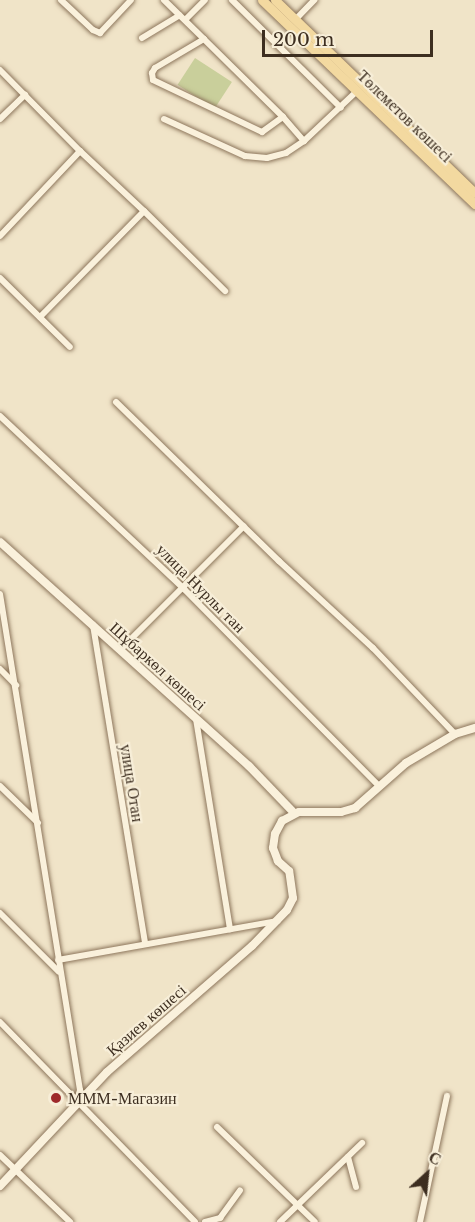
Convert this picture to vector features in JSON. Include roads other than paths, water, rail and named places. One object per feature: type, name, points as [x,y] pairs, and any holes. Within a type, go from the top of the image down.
[{"type":"main road","name":"Төлеметов көшесі","points":[[262,0],[475,193]]},
{"type":"main road","name":"Төлеметов көшесі","points":[[275,0],[346,75],[357,91],[475,204]]},
{"type":"street","points":[[61,0],[93,30],[100,33],[131,0]]},
{"type":"street","points":[[164,0],[283,117],[304,141]]},
{"type":"street","points":[[142,38],[182,17],[204,0]]},
{"type":"street","points":[[231,0],[341,108]]},
{"type":"street","points":[[295,20],[314,0]]},
{"type":"street","points":[[204,39],[155,68],[153,80],[262,132],[283,117]]},
{"type":"street","points":[[0,70],[225,291]]},
{"type":"street","points":[[164,118],[245,156],[267,158],[286,153],[304,141],[357,91]]},
{"type":"street","points":[[0,120],[24,95]]},
{"type":"street","points":[[0,236],[80,151]]},
{"type":"street","points":[[40,317],[144,211]]},
{"type":"street","points":[[0,278],[70,347]]},
{"type":"street","points":[[116,402],[373,648],[455,734]]},
{"type":"street","name":"улица Нурлы тан","points":[[0,416],[184,590],[378,785]]},
{"type":"street","points":[[120,650],[184,590],[244,526]]},
{"type":"street","name":"Шұбаркөл көшесі","points":[[0,542],[268,784],[294,813]]},
{"type":"street","points":[[0,594],[17,685],[80,1090],[77,1103]]},
{"type":"street","name":"улица Отан","points":[[93,626],[145,944]]},
{"type":"street","points":[[0,669],[17,685]]},
{"type":"street","points":[[196,718],[230,929]]},
{"type":"street","points":[[294,813],[341,812],[355,808],[378,785],[406,763],[455,734],[475,728]]},
{"type":"street","points":[[0,786],[39,824]]},
{"type":"street","name":"Қазиев көшесі","points":[[0,1186],[107,1072],[278,921],[293,898],[289,871],[278,861],[273,848],[275,834],[282,821],[294,813]]},
{"type":"street","points":[[0,913],[60,972]]},
{"type":"street","points":[[58,960],[278,921]]},
{"type":"street","points":[[0,1022],[195,1222]]},
{"type":"street","points":[[420,1222],[447,1096]]},
{"type":"street","points":[[217,1127],[315,1222]]},
{"type":"street","points":[[280,1222],[362,1143]]},
{"type":"street","points":[[0,1155],[70,1222]]},
{"type":"street","points":[[348,1157],[356,1187]]},
{"type":"street","points":[[206,1222],[220,1218],[240,1191]]},
{"type":"place","name":"МММ-Магазин","points":[[56,1098]]}]
